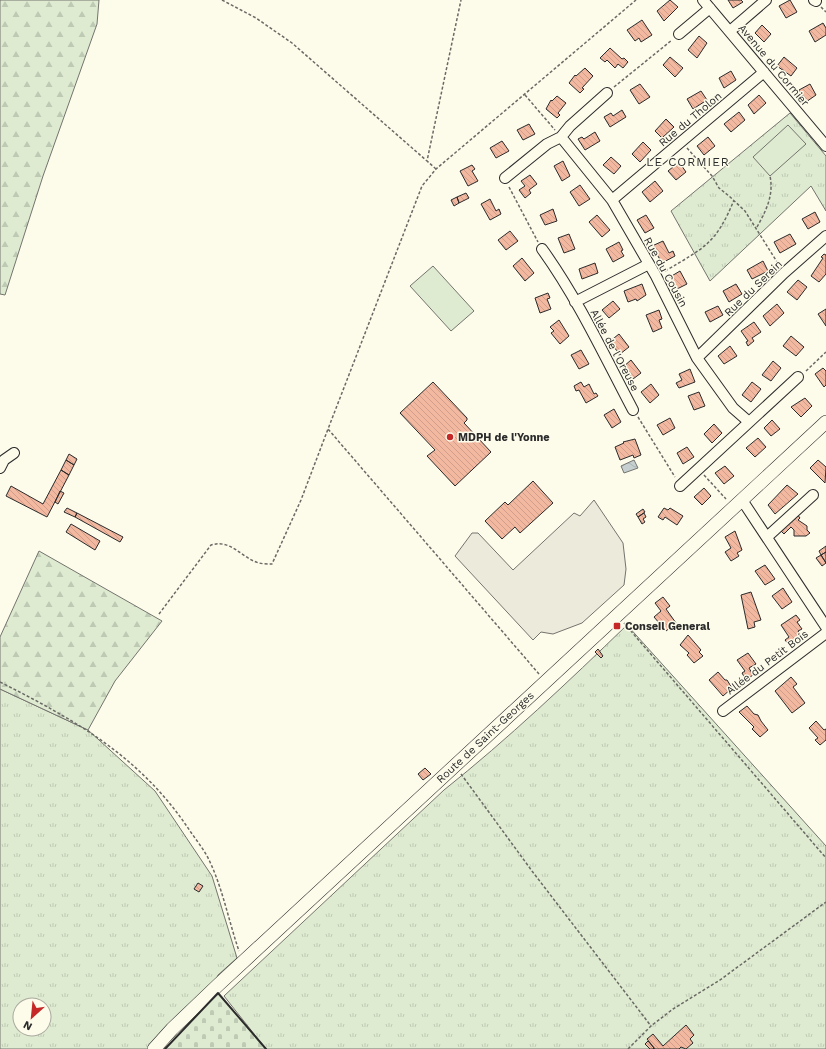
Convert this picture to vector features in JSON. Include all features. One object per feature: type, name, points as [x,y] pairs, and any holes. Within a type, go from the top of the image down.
[{"type":"main road","name":"Route de Saint-Georges","points":[[154,1049],[172,1029],[229,975],[826,422]]},
{"type":"street","name":"Avenue du Cormier","points":[[703,0],[826,146]]},
{"type":"street","points":[[730,31],[766,0]]},
{"type":"street","points":[[679,34],[710,8]]},
{"type":"street","name":"Rue du Tholon","points":[[612,200],[764,72]]},
{"type":"street","points":[[505,178],[547,144],[561,137],[607,93]]},
{"type":"street","name":"Rue du Cousin","points":[[561,137],[612,200],[656,276],[697,358],[733,408],[749,422]]},
{"type":"street","name":"Rue du Serein","points":[[697,358],[784,273],[826,236]]},
{"type":"street","name":"Allée de l'Oreuse","points":[[542,249],[558,271],[633,410]]},
{"type":"street","name":"Allée de l'Oreuse","points":[[575,302],[649,264]]},
{"type":"street","points":[[680,486],[798,377]]},
{"type":"street","points":[[0,468],[4,460],[14,453]]},
{"type":"street","points":[[767,537],[813,495]]},
{"type":"street","points":[[738,504],[767,537],[826,627]]},
{"type":"street","name":"Allée du Petit Bois","points":[[723,711],[826,633]]},
{"type":"path","points":[[222,0],[256,18],[292,43],[436,169]]},
{"type":"path","points":[[427,161],[461,0]]},
{"type":"path","points":[[159,614],[194,565],[211,545],[219,542],[239,551],[258,563],[272,564],[301,500],[422,186],[436,169],[636,0]]},
{"type":"path","points":[[607,93],[679,34]]},
{"type":"path","points":[[525,95],[561,137]]},
{"type":"path","points":[[682,141],[712,176],[719,188],[745,211],[784,273]]},
{"type":"path","points":[[757,228],[769,201],[772,186],[770,176]]},
{"type":"path","points":[[505,178],[542,249]]},
{"type":"path","points":[[656,276],[695,254],[715,238],[721,229],[734,200]]},
{"type":"path","points":[[798,377],[826,352]]},
{"type":"path","points":[[633,410],[680,486]]},
{"type":"path","points":[[328,429],[545,682]]},
{"type":"path","points":[[698,469],[738,504]]},
{"type":"path","points":[[617,615],[826,858]]},
{"type":"path","points":[[0,682],[59,712],[97,736],[134,765],[178,812],[210,861],[243,963]]},
{"type":"path","points":[[456,765],[532,871],[651,1026]]},
{"type":"path","points":[[628,1049],[651,1026],[673,1009],[720,980],[826,902]]},
{"type":"green space","points":[[0,0],[99,0],[97,24],[43,176],[5,295],[0,294]]},
{"type":"green space","points":[[790,113],[826,156],[826,211],[811,186],[710,281],[671,211]]},
{"type":"green space","points":[[788,125],[806,144],[770,176],[753,157]]},
{"type":"green space","points":[[433,266],[474,311],[451,331],[410,286]]},
{"type":"green space","points":[[39,551],[162,621],[115,681],[88,730],[0,689],[0,637]]},
{"type":"green space","points":[[627,625],[826,846],[826,1049],[266,1049],[224,996],[444,790],[468,771],[560,689]]},
{"type":"green space","points":[[0,689],[88,730],[155,791],[212,876],[237,958],[218,975],[215,982],[154,1049],[0,1049]]},
{"type":"green space","points":[[218,993],[266,1049],[165,1049]]},
{"type":"shaded area","points":[[594,500],[623,543],[626,569],[624,585],[582,623],[553,634],[541,632],[533,640],[455,556],[472,533],[478,533],[513,570],[574,513],[580,516]]},
{"type":"water","points":[[634,460],[638,468],[624,473],[621,466]]},
{"type":"building","points":[[670,0],[678,7],[664,21],[657,11]]},
{"type":"building","points":[[728,0],[741,0],[743,2],[733,8]]},
{"type":"building","points":[[790,0],[797,12],[786,18],[779,6]]},
{"type":"building","points":[[642,20],[652,35],[641,42],[639,38],[635,41],[627,30]]},
{"type":"building","points":[[823,23],[826,28],[826,35],[815,42],[809,31]]},
{"type":"building","points":[[762,25],[771,34],[764,42],[755,33]]},
{"type":"building","points":[[699,36],[707,43],[697,58],[688,50]]},
{"type":"building","points":[[610,48],[622,59],[624,58],[628,62],[623,68],[618,64],[615,68],[607,60],[605,62],[600,58]]},
{"type":"building","points":[[670,57],[683,68],[675,77],[663,65]]},
{"type":"building","points":[[784,57],[797,68],[791,76],[777,66]]},
{"type":"building","points":[[585,68],[593,76],[582,88],[584,89],[580,93],[569,83],[575,75],[576,76]]},
{"type":"building","points":[[731,71],[736,80],[724,88],[719,78]]},
{"type":"building","points":[[640,84],[650,97],[639,104],[630,90]]},
{"type":"building","points":[[810,84],[816,95],[806,102],[799,90]]},
{"type":"building","points":[[701,91],[707,100],[693,109],[687,99]]},
{"type":"building","points":[[759,95],[766,103],[754,114],[748,105]]},
{"type":"building","points":[[557,96],[566,103],[558,113],[560,115],[557,118],[546,109],[551,100],[552,101]]},
{"type":"building","points":[[622,110],[626,117],[610,127],[604,117],[611,113],[613,116]]},
{"type":"building","points":[[739,112],[745,120],[731,132],[724,124]]},
{"type":"building","points":[[666,119],[674,127],[662,138],[655,131]]},
{"type":"building","points":[[529,124],[535,134],[523,140],[517,130]]},
{"type":"building","points":[[595,132],[600,141],[585,150],[578,139],[582,137],[584,139]]},
{"type":"building","points":[[708,137],[715,146],[704,155],[697,146]]},
{"type":"building","points":[[502,141],[509,151],[496,158],[490,148]]},
{"type":"building","points":[[643,142],[651,150],[640,162],[632,154]]},
{"type":"building","points":[[611,157],[621,166],[614,174],[603,165]]},
{"type":"building","points":[[563,161],[570,176],[562,181],[554,166]]},
{"type":"building","points":[[679,162],[686,172],[676,180],[668,171]]},
{"type":"building","points":[[472,165],[475,169],[472,171],[478,181],[468,186],[460,171]]},
{"type":"building","points":[[530,175],[537,184],[529,190],[531,193],[525,198],[519,190],[525,186],[521,181]]},
{"type":"building","points":[[655,181],[663,191],[650,202],[642,192]]},
{"type":"building","points":[[580,185],[590,199],[579,206],[570,192]]},
{"type":"building","points":[[466,193],[469,198],[459,203],[457,197]]},
{"type":"building","points":[[457,197],[459,203],[454,206],[451,200]]},
{"type":"building","points":[[490,199],[496,211],[499,209],[501,214],[490,220],[481,204]]},
{"type":"building","points":[[553,209],[557,221],[545,225],[540,215]]},
{"type":"building","points":[[815,212],[820,222],[808,229],[802,219]]},
{"type":"building","points":[[597,215],[610,230],[602,237],[589,222]]},
{"type":"building","points":[[646,215],[654,228],[645,233],[637,220]]},
{"type":"building","points":[[510,231],[518,241],[506,250],[498,240]]},
{"type":"building","points":[[569,234],[575,249],[564,253],[558,238]]},
{"type":"building","points":[[790,234],[796,244],[780,253],[774,242]]},
{"type":"building","points":[[663,241],[669,253],[673,251],[675,256],[662,263],[652,246]]},
{"type":"building","points":[[619,242],[624,256],[613,262],[606,249]]},
{"type":"building","points":[[824,254],[826,255],[826,274],[819,282],[811,276]]},
{"type":"building","points":[[522,258],[534,273],[525,281],[513,266]]},
{"type":"building","points":[[763,261],[768,271],[752,279],[747,270]]},
{"type":"building","points":[[595,263],[598,273],[582,279],[579,269]]},
{"type":"building","points":[[680,271],[687,284],[677,289],[670,277]]},
{"type":"building","points":[[798,280],[807,287],[797,300],[787,292]]},
{"type":"building","points":[[642,284],[646,295],[637,301],[636,299],[628,302],[624,291]]},
{"type":"building","points":[[736,284],[742,294],[729,302],[723,291]]},
{"type":"building","points":[[548,293],[550,298],[547,299],[551,309],[540,313],[535,298]]},
{"type":"building","points":[[613,301],[620,309],[609,318],[602,310]]},
{"type":"building","points":[[777,304],[784,313],[770,326],[763,316]]},
{"type":"building","points":[[718,306],[723,315],[710,322],[705,312]]},
{"type":"building","points":[[826,309],[826,326],[818,314]]},
{"type":"building","points":[[659,310],[662,319],[659,320],[662,328],[653,332],[646,315]]},
{"type":"building","points":[[559,320],[569,336],[560,344],[551,333],[554,331],[550,327]]},
{"type":"building","points":[[754,322],[761,332],[752,338],[754,341],[748,346],[746,342],[748,341],[741,331]]},
{"type":"building","points":[[619,334],[629,347],[620,354],[609,342]]},
{"type":"building","points":[[791,336],[804,347],[796,356],[783,346]]},
{"type":"building","points":[[730,346],[737,356],[724,364],[718,356]]},
{"type":"building","points":[[581,350],[589,364],[579,369],[571,355]]},
{"type":"building","points":[[631,360],[641,373],[633,379],[623,367]]},
{"type":"building","points":[[773,361],[781,368],[771,381],[762,375]]},
{"type":"building","points":[[823,368],[826,371],[826,385],[824,387],[815,374]]},
{"type":"building","points":[[690,369],[695,382],[679,388],[676,383],[682,380],[679,374]]},
{"type":"building","name":"MDPH de l'Yonne","points":[[433,382],[467,418],[464,423],[491,452],[455,486],[427,456],[435,450],[400,413]]},
{"type":"building","points":[[581,382],[584,387],[589,384],[594,394],[596,393],[598,396],[586,403],[579,390],[576,391],[574,386]]},
{"type":"building","points":[[752,382],[761,389],[751,402],[742,395]]},
{"type":"building","points":[[651,384],[659,395],[650,403],[641,392]]},
{"type":"building","points":[[699,392],[705,406],[694,410],[688,396]]},
{"type":"building","points":[[805,398],[812,406],[801,417],[791,407]]},
{"type":"building","points":[[614,409],[621,422],[612,428],[604,415]]},
{"type":"building","points":[[670,418],[675,428],[663,435],[657,425]]},
{"type":"building","points":[[772,420],[780,429],[771,436],[764,428]]},
{"type":"building","points":[[714,424],[722,433],[712,443],[704,434]]},
{"type":"building","points":[[758,438],[766,447],[755,457],[746,448]]},
{"type":"building","points":[[635,439],[641,455],[634,458],[633,455],[620,460],[615,447],[624,443],[623,442]]},
{"type":"building","points":[[687,447],[694,457],[683,464],[677,453]]},
{"type":"building","points":[[69,454],[77,459],[74,465],[66,460]]},
{"type":"building","points":[[66,460],[74,465],[69,475],[61,470]]},
{"type":"building","points":[[818,460],[826,467],[825,483],[810,468]]},
{"type":"building","points":[[725,466],[734,476],[724,484],[715,473]]},
{"type":"building","points":[[61,470],[69,475],[47,517],[6,496],[11,486],[43,504]]},
{"type":"building","points":[[533,481],[553,503],[520,533],[515,527],[502,539],[485,521],[505,502],[508,505]]},
{"type":"building","points":[[787,485],[798,494],[775,514],[768,505]]},
{"type":"building","points":[[704,488],[711,496],[702,505],[694,497]]},
{"type":"building","points":[[60,491],[64,493],[58,504],[55,502]]},
{"type":"building","points":[[67,508],[77,513],[75,517],[64,512]]},
{"type":"building","points":[[664,508],[668,510],[670,508],[683,516],[677,525],[665,517],[663,520],[658,517]]},
{"type":"building","points":[[643,509],[645,512],[638,517],[636,514]]},
{"type":"building","points":[[77,513],[123,537],[120,542],[75,517]]},
{"type":"building","points":[[644,513],[646,517],[643,519],[645,522],[642,524],[638,517]]},
{"type":"building","points":[[797,514],[800,518],[798,520],[807,526],[807,530],[810,533],[806,536],[794,536],[794,530],[791,527],[784,534],[780,530]]},
{"type":"building","points":[[71,524],[100,541],[95,550],[66,532]]},
{"type":"building","points":[[735,531],[742,550],[737,553],[739,556],[731,561],[725,552],[731,548],[725,537]]},
{"type":"building","points":[[826,546],[826,552],[821,555],[819,551]]},
{"type":"building","points":[[826,552],[826,563],[821,555]]},
{"type":"building","points":[[821,555],[826,563],[822,566],[816,558]]},
{"type":"building","points":[[765,565],[775,579],[765,585],[755,571]]},
{"type":"building","points":[[783,588],[792,602],[782,609],[772,596]]},
{"type":"building","points":[[751,592],[761,620],[754,622],[755,627],[748,629],[741,595]]},
{"type":"building","points":[[663,597],[670,606],[666,609],[676,623],[666,631],[654,617],[661,611],[655,603]]},
{"type":"building","points":[[796,615],[800,620],[797,622],[802,629],[798,631],[801,636],[789,645],[785,640],[789,637],[781,625]]},
{"type":"building","points":[[688,635],[701,650],[699,652],[703,656],[694,663],[687,655],[689,653],[680,645]]},
{"type":"building","points":[[598,649],[603,656],[601,658],[595,652]]},
{"type":"building","points":[[748,653],[756,664],[749,668],[753,675],[746,680],[742,673],[745,671],[737,660]]},
{"type":"building","points":[[718,672],[725,680],[727,680],[732,688],[723,696],[709,680]]},
{"type":"building","points":[[791,677],[797,684],[793,687],[805,703],[792,713],[775,691]]},
{"type":"building","points":[[747,706],[754,714],[758,715],[768,730],[760,737],[752,729],[754,727],[739,712]]},
{"type":"building","points":[[816,721],[824,730],[826,729],[826,740],[820,745],[815,740],[818,738],[809,728]]},
{"type":"building","points":[[425,768],[431,774],[423,780],[418,774]]},
{"type":"building","points":[[198,883],[203,886],[199,892],[194,889]]},
{"type":"building","points":[[686,1025],[694,1035],[690,1039],[693,1043],[686,1049],[681,1047],[679,1049],[655,1049],[647,1039],[653,1034],[663,1046]]},
{"type":"building","points":[[648,1041],[654,1048],[653,1049],[650,1049],[645,1044]]},
{"type":"wall","points":[[165,1049],[218,993],[266,1049]]},
{"type":"place","name":"MDPH de l'Yonne","points":[[450,437]]},
{"type":"place","name":"Conseil General","points":[[617,626]]},
{"type":"district","name":"LE CORMIER","points":[[688,162]]}]
